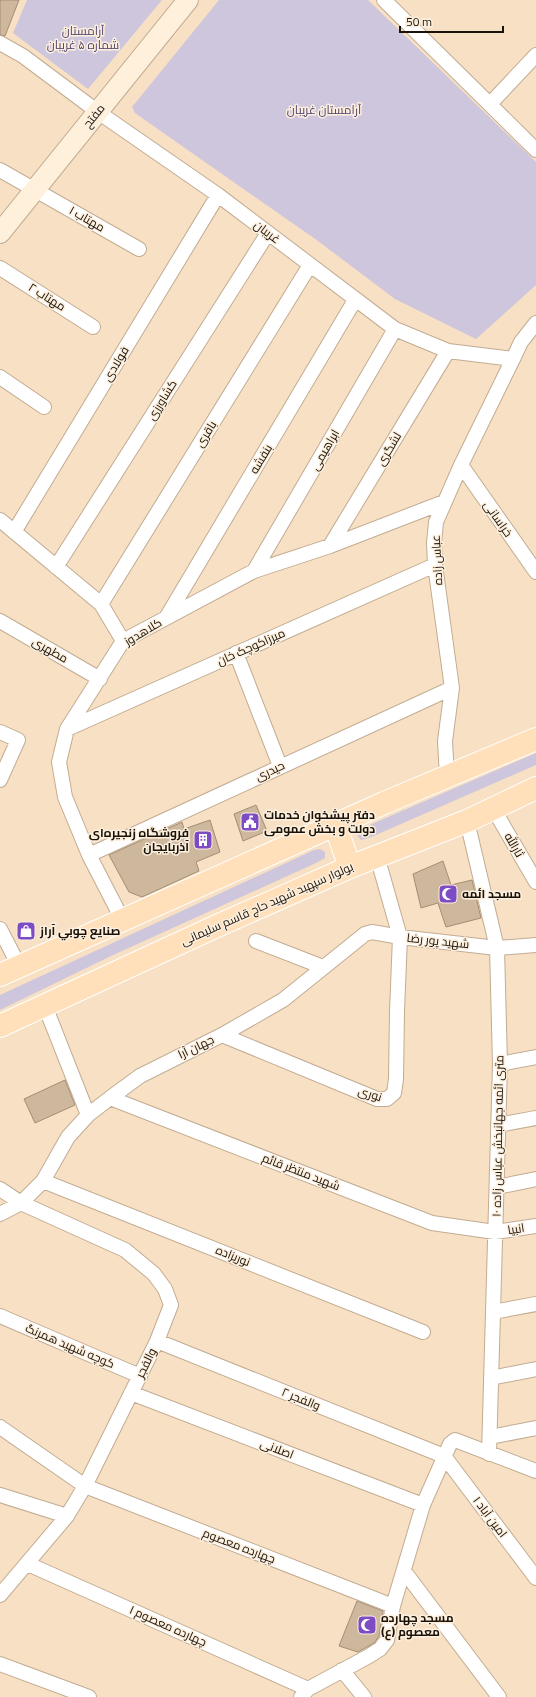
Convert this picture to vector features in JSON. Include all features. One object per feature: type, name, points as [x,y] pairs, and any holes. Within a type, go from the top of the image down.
[{"type":"main road","name":"مفتح","points":[[0,233],[188,0]]},
{"type":"main road","points":[[10,970],[335,825],[536,739]]},
{"type":"main road","name":"بولوار سپهبد شهید حاج قاسم سلیمانی","points":[[0,1026],[219,925],[350,867],[467,821],[536,788]]},
{"type":"main road","points":[[335,825],[350,867]]},
{"type":"street","points":[[384,0],[536,149]]},
{"type":"street","name":"غریبان","points":[[0,43],[23,56],[98,112],[218,196],[395,329],[448,351],[514,359]]},
{"type":"street","points":[[490,104],[536,55]]},
{"type":"street","name":"مهتاب ۱","points":[[0,170],[139,249]]},
{"type":"street","name":"فولادی","points":[[14,532],[218,196]]},
{"type":"street","name":"کشاورزی","points":[[56,567],[268,233]]},
{"type":"street","name":"باقری","points":[[101,604],[310,265]]},
{"type":"street","name":"مهتاب ۲","points":[[0,268],[93,327]]},
{"type":"street","name":"بنفشه","points":[[166,618],[356,300]]},
{"type":"street","points":[[514,359],[521,342],[536,323]]},
{"type":"street","name":"ابراهیمی","points":[[254,571],[395,329]]},
{"type":"street","name":"لشگری","points":[[330,546],[448,351]]},
{"type":"street","name":"عباس زاده","points":[[447,777],[445,741],[452,688],[435,565],[434,543],[436,522],[461,465],[514,359]]},
{"type":"street","points":[[0,378],[44,407]]},
{"type":"street","name":"خراسانی","points":[[461,465],[536,572]]},
{"type":"street","name":"کلاهدوز","points":[[122,919],[89,855],[66,797],[59,762],[67,729],[123,641],[254,571],[330,546],[444,502]]},
{"type":"street","points":[[0,520],[101,604],[123,641]]},
{"type":"street","name":"میرزاکوچک خان","points":[[67,729],[435,565]]},
{"type":"street","name":"مطهری","points":[[0,621],[100,679]]},
{"type":"street","points":[[236,653],[280,766]]},
{"type":"street","name":"حیدری","points":[[89,855],[452,688]]},
{"type":"street","points":[[0,732],[18,740],[0,780]]},
{"type":"street","name":"ثارالله","points":[[493,808],[536,882]]},
{"type":"street","name":"۱۰ متری ائمه جهانبخش عباس زاده","points":[[467,821],[496,948],[500,1064],[489,1454]]},
{"type":"street","name":"شهید پور رضا","points":[[377,856],[400,937],[496,948],[536,946]]},
{"type":"street","points":[[0,929],[10,970]]},
{"type":"street","name":"جهان آرا","points":[[0,1214],[21,1203],[43,1181],[68,1137],[88,1115],[110,1098],[158,1066],[222,1035],[284,1000],[365,934],[372,932],[400,937]]},
{"type":"street","name":"نوری","points":[[222,1035],[377,1099],[386,1099],[394,1093],[396,1079],[396,1011],[400,937]]},
{"type":"street","points":[[256,941],[323,967]]},
{"type":"street","points":[[45,1006],[88,1115]]},
{"type":"street","points":[[500,1064],[536,1057]]},
{"type":"street","name":"شهید منتظر قائم","points":[[110,1098],[432,1223],[495,1232]]},
{"type":"street","points":[[498,1125],[536,1118]]},
{"type":"street","points":[[497,1187],[536,1179]]},
{"type":"street","name":"نوریزاده","points":[[43,1181],[423,1332]]},
{"type":"street","name":"والفجر","points":[[0,1189],[21,1203],[125,1250],[154,1274],[165,1289],[170,1305],[157,1341],[85,1486],[67,1516],[28,1564],[0,1595]]},
{"type":"street","name":"انبیا","points":[[495,1232],[536,1226]]},
{"type":"street","points":[[493,1312],[536,1304]]},
{"type":"street","name":"کوچه شهید همرنگ","points":[[0,1316],[140,1376]]},
{"type":"street","name":"والفجر ۲","points":[[157,1341],[444,1456]]},
{"type":"street","points":[[491,1378],[536,1369]]},
{"type":"street","name":"اصلانی","points":[[131,1393],[423,1505]]},
{"type":"street","name":"چهارده معصوم","points":[[0,1427],[85,1486],[394,1606]]},
{"type":"street","points":[[490,1437],[536,1428]]},
{"type":"street","points":[[304,1693],[380,1649],[387,1640],[394,1606],[423,1505],[450,1444],[455,1440],[536,1471]]},
{"type":"street","name":"۱ امین آباد","points":[[444,1456],[536,1578]]},
{"type":"street","points":[[0,1495],[67,1516]]},
{"type":"street","name":"چهارده معصوم ۱","points":[[28,1564],[304,1693]]},
{"type":"street","points":[[404,1571],[499,1697]]},
{"type":"street","points":[[0,1664],[89,1697]]},
{"type":"street","points":[[342,1670],[364,1697]]},
{"type":"green space","name":"آرامستان شماره ۵ غریبان","points":[[27,0],[162,0],[88,89],[13,33]]},
{"type":"green space","name":"آرامستان غریبان","points":[[219,0],[368,0],[536,162],[536,285],[476,339],[395,299],[318,241],[135,113],[132,107]]},
{"type":"green space","points":[[536,753],[536,765],[369,838],[361,840],[357,835],[359,830],[365,827]]},
{"type":"green space","points":[[320,849],[325,852],[325,858],[316,863],[111,956],[0,1010],[0,995],[314,850]]},
{"type":"building","points":[[0,0],[19,0],[5,36],[0,35]]},
{"type":"building","name":"دفتر پیشخوان خدمات دولت و بخش عمومی","points":[[256,805],[267,831],[243,841],[234,814]]},
{"type":"building","points":[[210,820],[220,852],[196,862],[199,871],[142,897],[129,892],[109,855],[182,822],[184,829]]},
{"type":"building","name":"مسجد ائمه","points":[[443,861],[451,885],[472,880],[481,918],[446,927],[438,903],[421,908],[413,874]]},
{"type":"building","points":[[65,1080],[75,1105],[35,1123],[24,1099]]},
{"type":"building","name":"مسجد چهارده معصوم (ع)","points":[[357,1601],[383,1611],[379,1636],[374,1643],[358,1652],[339,1646]]},
{"type":"place","name":"دفتر پیشخوان خدمات دولت و بخش عمومی","points":[[250,822]]},
{"type":"place","name":"فروشگاه زنجیره‌ای آذربایجان","points":[[203,840]]},
{"type":"place","name":"مسجد ائمه","points":[[448,894]]},
{"type":"place","name":"صنايع چوبي آراز","points":[[26,931]]},
{"type":"place","name":"مسجد چهارده معصوم (ع)","points":[[367,1625]]}]
